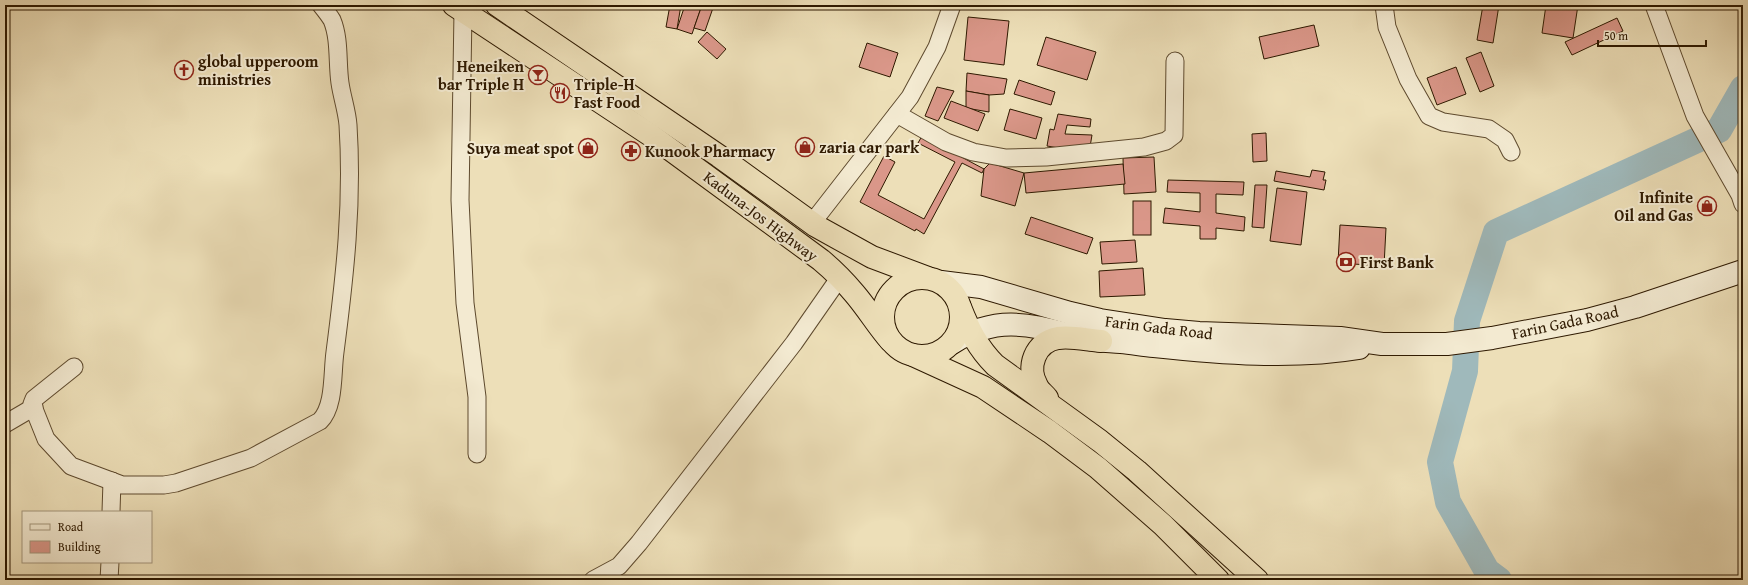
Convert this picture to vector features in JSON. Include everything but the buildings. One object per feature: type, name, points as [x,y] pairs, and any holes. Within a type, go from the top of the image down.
[{"type":"highway","name":"Kaduna-Jos Highway","points":[[497,5],[719,156],[812,224],[872,257],[934,280]]},
{"type":"highway","name":"Kaduna-Jos Highway","points":[[458,8],[652,136],[821,260],[840,277],[890,340]]},
{"type":"highway","points":[[913,355],[928,356],[941,352],[952,343],[960,329],[962,316],[959,302],[952,291],[934,280],[907,281],[895,288],[890,294],[885,303],[883,317],[885,330],[890,340],[900,350],[983,387],[1050,432],[1098,468],[1163,525],[1218,580]]},
{"type":"highway","points":[[960,307],[970,332],[983,353],[995,365],[1060,412],[1137,471],[1257,580]]},
{"type":"highway","points":[[1060,412],[1037,388],[1033,379],[1033,359],[1036,352],[1049,341],[1058,338],[1101,341]]},
{"type":"main road","name":"Farin Gada Road","points":[[934,280],[982,287],[1070,313],[1131,325],[1199,334],[1320,337],[1382,344],[1447,344],[1492,338],[1587,320],[1635,307],[1743,271]]},
{"type":"main road","name":"Farin Gada Road","points":[[952,343],[970,332],[992,326],[1021,325],[1040,327],[1101,341],[1234,352],[1332,353],[1382,344]]},
{"type":"street","points":[[74,367],[34,400],[32,404],[46,439],[71,466],[122,485],[164,485],[176,483],[251,458],[320,422],[326,416],[330,406],[332,373],[346,264],[350,189],[348,123],[340,83],[336,38],[332,20],[321,5]]},
{"type":"street","points":[[812,224],[910,98],[937,47],[952,5]]},
{"type":"street","points":[[1384,5],[1387,27],[1408,79],[1429,116],[1443,122],[1489,129],[1505,140],[1511,152]]},
{"type":"street","points":[[1654,5],[1694,116],[1740,195],[1743,204]]},
{"type":"street","points":[[458,8],[460,200],[465,303],[477,397],[477,454]]},
{"type":"street","points":[[897,114],[946,142],[973,152],[1006,158],[1046,157],[1144,148],[1166,141],[1174,135],[1175,61]]},
{"type":"street","points":[[593,580],[619,566],[639,543],[794,343],[840,277]]},
{"type":"street","points":[[5,424],[34,407]]},
{"type":"street","points":[[111,511],[112,482]]},
{"type":"street","points":[[110,563],[110,580]]},
{"type":"waterway","points":[[1499,580],[1487,571],[1448,502],[1440,462],[1465,371],[1467,321],[1496,232],[1719,130],[1743,88]]},
{"type":"place","name":"global upperoom ministries","points":[[184,70]]},
{"type":"place","name":"Heneiken bar Triple H","points":[[538,75]]},
{"type":"place","name":"Triple-H Fast Food","points":[[560,93]]},
{"type":"place","name":"zaria car park","points":[[805,147]]},
{"type":"place","name":"Suya meat spot","points":[[588,148]]},
{"type":"place","name":"Kunook Pharmacy","points":[[631,151]]},
{"type":"place","name":"Infinite Oil and Gas","points":[[1707,206]]},
{"type":"place","name":"First Bank","points":[[1346,262]]}]
